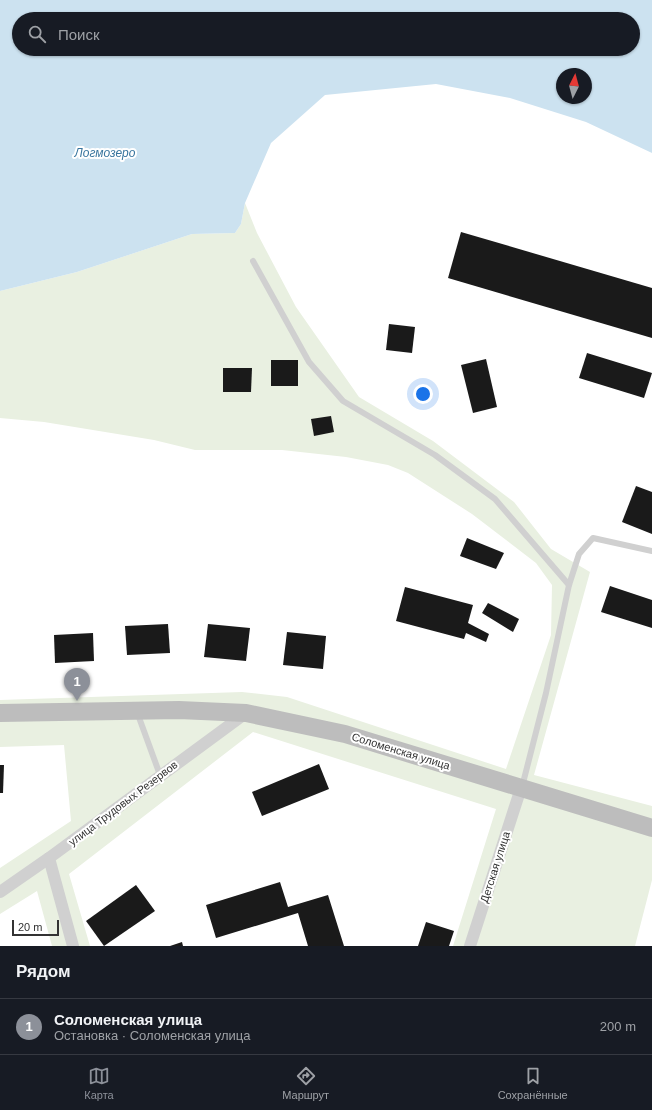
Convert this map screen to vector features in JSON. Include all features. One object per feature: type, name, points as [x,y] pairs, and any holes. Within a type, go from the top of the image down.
[{"type":"street","name":"Соломенская улица","points":[[0,712],[179,710],[246,713],[345,734],[652,828]]},
{"type":"street","name":"улица Трудовых Резервов","points":[[0,892],[50,858],[160,775],[246,713]]},
{"type":"street","name":"Детская улица","points":[[470,946],[521,788]]},
{"type":"street","points":[[50,858],[73,946]]},
{"type":"lane","points":[[253,261],[309,362],[343,401],[435,455],[495,499],[569,585]]},
{"type":"lane","points":[[521,788],[546,693],[569,585],[579,554],[593,538],[652,551]]},
{"type":"lane","points":[[137,710],[160,775]]},
{"type":"green space","points":[[245,203],[257,233],[296,307],[359,397],[433,441],[514,502],[551,549],[590,572],[534,775],[652,806],[652,880],[635,946],[453,946],[496,809],[253,732],[69,874],[90,946],[52,946],[37,891],[0,914],[0,868],[71,821],[64,745],[0,747],[0,700],[242,692],[287,697],[506,769],[551,635],[552,585],[536,563],[472,514],[408,473],[388,465],[346,457],[282,450],[195,450],[154,440],[44,422],[0,418],[0,291],[77,272],[192,234],[235,233],[241,224]]},
{"type":"water","name":"Логмозеро","points":[[0,0],[652,0],[652,153],[586,122],[510,98],[436,84],[325,95],[271,143],[245,203],[241,224],[235,233],[192,234],[77,272],[0,291]]},
{"type":"building","points":[[461,232],[652,288],[652,338],[448,278]]},
{"type":"building","points":[[389,324],[415,327],[412,353],[386,350]]},
{"type":"building","points":[[587,353],[652,373],[644,398],[579,378]]},
{"type":"building","points":[[486,359],[497,407],[473,413],[461,365]]},
{"type":"building","points":[[271,360],[298,360],[298,386],[271,386]]},
{"type":"building","points":[[223,368],[252,368],[251,392],[223,392]]},
{"type":"building","points":[[331,416],[334,432],[314,436],[311,419]]},
{"type":"building","points":[[636,486],[652,492],[652,534],[622,522]]},
{"type":"building","points":[[467,538],[504,553],[496,569],[460,556]]},
{"type":"building","points":[[610,586],[652,600],[652,628],[601,612]]},
{"type":"building","points":[[405,587],[473,605],[468,623],[489,634],[486,642],[466,633],[464,639],[396,621]]},
{"type":"building","points":[[488,603],[519,619],[513,632],[482,613]]},
{"type":"building","points":[[168,624],[170,653],[127,655],[125,626]]},
{"type":"building","points":[[208,624],[250,628],[246,661],[204,657]]},
{"type":"building","points":[[287,632],[326,636],[323,669],[283,665]]},
{"type":"building","points":[[93,633],[94,661],[55,663],[54,635]]},
{"type":"building","points":[[319,764],[329,789],[262,816],[252,792]]},
{"type":"building","points":[[0,765],[4,765],[3,793],[0,793]]},
{"type":"building","points":[[280,882],[288,907],[328,895],[344,946],[308,946],[298,913],[216,938],[206,905]]},
{"type":"building","points":[[136,885],[155,911],[104,946],[86,921]]},
{"type":"building","points":[[426,922],[454,931],[449,946],[418,946]]},
{"type":"building","points":[[182,942],[183,946],[170,946]]},
{"type":"place","name":"Соломенская улица","points":[[77,701]]}]
